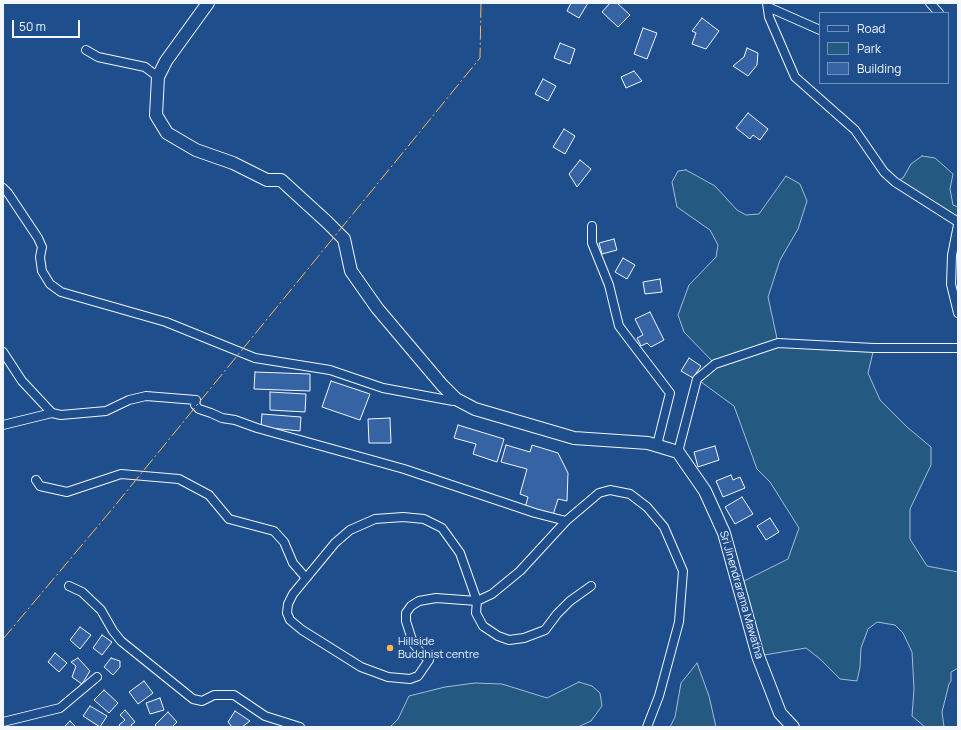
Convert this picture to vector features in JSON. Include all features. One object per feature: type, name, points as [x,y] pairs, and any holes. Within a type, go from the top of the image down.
[{"type":"main road","points":[[208,3],[166,61],[158,77],[156,115],[167,133],[196,150],[233,164],[267,180],[281,180],[328,222],[344,240],[351,271],[376,308],[442,386],[456,398],[475,409],[574,438],[648,443],[678,452]]},
{"type":"main road","name":"Sri Jinendrarama Mawatha","points":[[678,452],[705,491],[724,532],[758,656],[780,713],[793,727]]},
{"type":"street","points":[[930,3],[938,12]]},
{"type":"street","points":[[767,5],[819,30]]},
{"type":"street","points":[[767,5],[769,17],[795,77],[855,130],[884,172],[896,182],[958,224],[952,255],[950,284],[958,313]]},
{"type":"street","points":[[86,50],[98,57],[145,67],[158,77]]},
{"type":"street","points":[[3,188],[8,193],[38,238],[42,247],[40,257],[42,271],[50,284],[61,292],[166,322],[255,358],[330,370],[383,388],[453,400],[456,398]]},
{"type":"street","points":[[592,226],[592,243],[609,285],[619,326],[670,393],[657,446]]},
{"type":"street","points":[[678,452],[696,379],[715,364],[778,343],[874,348],[958,348]]},
{"type":"street","points":[[3,352],[22,381],[52,413]]},
{"type":"street","points":[[3,425],[52,413],[61,415],[106,411],[129,400],[146,396],[196,400],[195,406],[199,409],[222,418],[235,420],[264,430],[404,469],[535,513],[566,521]]},
{"type":"street","points":[[36,480],[40,486],[68,492],[121,474],[179,479],[209,495],[229,519],[274,531],[284,542],[293,563],[306,578]]},
{"type":"street","points":[[591,586],[570,601],[557,614],[545,630],[524,638],[509,640],[498,636],[483,626],[476,613],[476,601],[460,553],[442,528],[424,519],[403,517],[375,519],[350,530],[335,543],[293,594],[288,604],[287,613],[290,620],[328,647],[360,667],[388,677],[410,679],[418,676],[428,660],[413,643],[409,631],[406,621],[406,613],[411,606],[419,601],[436,598],[476,601],[492,594],[520,571],[566,521],[598,493],[610,490],[630,494],[647,507],[664,527],[683,571],[679,622],[659,696],[647,727]]},
{"type":"street","points":[[69,586],[82,592],[101,610],[113,631],[121,641],[193,700],[202,701],[214,695],[234,695],[265,716],[300,727]]},
{"type":"street","points":[[3,722],[60,708],[97,677]]},
{"type":"green space","points":[[922,156],[935,158],[953,174],[950,189],[953,205],[958,207],[958,222],[895,182],[903,178],[911,164]]},
{"type":"green space","points":[[686,170],[715,186],[737,210],[746,215],[759,214],[786,176],[800,184],[807,201],[798,229],[780,260],[768,297],[778,343],[874,348],[868,373],[880,400],[907,427],[931,447],[931,465],[910,509],[910,539],[927,566],[958,572],[958,668],[951,672],[951,681],[942,712],[944,727],[925,727],[912,716],[914,689],[912,652],[903,633],[895,625],[877,622],[868,629],[861,648],[860,667],[857,681],[840,679],[820,659],[806,648],[758,656],[738,584],[788,559],[799,528],[770,482],[757,469],[734,406],[697,379],[715,364],[684,332],[678,315],[689,285],[716,257],[718,245],[710,230],[677,207],[672,182],[678,171]]},
{"type":"green space","points":[[697,663],[709,696],[716,727],[670,727],[675,717],[681,683]]},
{"type":"green space","points":[[579,682],[592,686],[600,693],[602,706],[591,721],[578,727],[390,727],[398,719],[409,696],[445,687],[475,683],[502,684],[547,698]]},
{"type":"building","points":[[571,3],[588,3],[579,18],[567,11]]},
{"type":"building","points":[[610,3],[617,3],[630,15],[618,27],[602,12]]},
{"type":"building","points":[[702,18],[719,31],[706,49],[692,44],[696,33],[692,31]]},
{"type":"building","points":[[643,28],[657,33],[647,59],[634,54]]},
{"type":"building","points":[[560,43],[575,49],[570,64],[554,58]]},
{"type":"building","points":[[747,48],[758,53],[757,65],[748,76],[733,66],[744,57]]},
{"type":"building","points":[[634,71],[642,81],[626,88],[621,77]]},
{"type":"building","points":[[543,79],[556,86],[548,101],[535,94]]},
{"type":"building","points":[[748,113],[768,129],[760,140],[753,135],[750,139],[736,128]]},
{"type":"building","points":[[564,129],[575,136],[565,154],[553,147]]},
{"type":"building","points":[[580,160],[591,169],[577,187],[569,174]]},
{"type":"building","points":[[614,239],[617,250],[602,254],[599,243]]},
{"type":"building","points":[[623,258],[635,265],[627,279],[615,272]]},
{"type":"building","points":[[660,279],[662,292],[645,294],[643,282]]},
{"type":"building","points":[[650,312],[664,340],[651,347],[647,343],[641,346],[637,338],[643,335],[635,319]]},
{"type":"building","points":[[689,358],[701,366],[693,378],[681,371]]},
{"type":"building","points":[[255,372],[310,374],[310,391],[254,389]]},
{"type":"building","points":[[331,381],[370,394],[360,420],[322,407]]},
{"type":"building","points":[[270,392],[306,394],[305,412],[270,410]]},
{"type":"building","points":[[262,414],[301,417],[300,431],[261,427]]},
{"type":"building","points":[[390,418],[391,443],[369,443],[368,419]]},
{"type":"building","points":[[458,425],[504,439],[497,462],[473,454],[476,444],[454,438]]},
{"type":"building","points":[[506,445],[530,452],[532,445],[558,453],[568,473],[567,501],[558,499],[553,515],[525,508],[528,497],[520,494],[527,469],[501,462]]},
{"type":"building","points":[[715,446],[719,460],[698,467],[694,452]]},
{"type":"building","points":[[731,475],[733,480],[740,477],[745,488],[723,497],[716,481]]},
{"type":"building","points":[[742,497],[753,514],[735,524],[725,507]]},
{"type":"building","points":[[770,518],[779,532],[766,540],[757,526]]},
{"type":"building","points":[[80,627],[91,635],[80,649],[70,640]]},
{"type":"building","points":[[102,635],[112,642],[102,655],[93,648]]},
{"type":"building","points":[[55,653],[67,663],[59,672],[48,662]]},
{"type":"building","points":[[78,658],[90,671],[82,684],[72,677],[76,666],[71,662]]},
{"type":"building","points":[[111,658],[120,661],[120,667],[113,675],[104,667]]},
{"type":"building","points":[[144,681],[153,693],[138,704],[129,692]]},
{"type":"building","points":[[104,690],[118,703],[109,713],[94,700]]},
{"type":"building","points":[[160,698],[164,710],[150,714],[146,703]]},
{"type":"building","points":[[90,706],[107,716],[100,727],[83,716]]},
{"type":"building","points":[[125,710],[135,722],[131,725],[132,727],[120,727],[119,725],[125,720],[120,715]]},
{"type":"building","points":[[235,711],[250,721],[242,727],[232,727],[228,722]]},
{"type":"building","points":[[168,712],[177,722],[172,727],[157,727],[155,725]]},
{"type":"building","points":[[70,721],[76,727],[64,727]]},
{"type":"power","points":[[3,639],[113,508],[480,58],[481,3]]},
{"type":"place","name":"Hillside Buddhist centre","points":[[390,648]]}]
